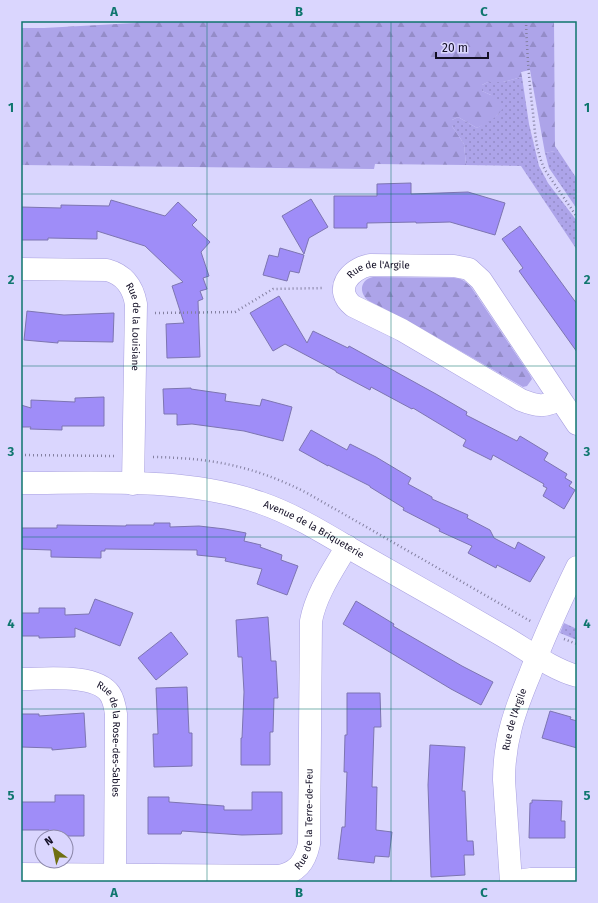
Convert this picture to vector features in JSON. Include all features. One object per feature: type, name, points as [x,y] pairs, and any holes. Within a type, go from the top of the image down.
[{"type":"street","name":"Rue de l'Argile","points":[[560,399],[548,405],[541,405],[521,400],[402,330],[353,306],[349,303],[344,292],[344,285],[347,278],[358,268],[370,265],[454,266],[469,269],[481,280],[577,424]]},
{"type":"street","name":"Rue de la Louisiane","points":[[21,269],[107,270],[120,276],[132,288],[136,304],[133,484]]},
{"type":"street","name":"Avenue de la Briqueterie","points":[[21,483],[133,484],[195,487],[213,490],[263,503],[320,530],[557,668],[577,676]]},
{"type":"street","name":"Rue de la Terre-de-Feu","points":[[21,874],[278,876],[292,872],[304,860],[309,844],[311,621],[321,591],[346,546]]},
{"type":"street","name":"Rue de l'Argile","points":[[511,882],[504,780],[505,751],[512,722],[537,656],[551,621],[577,567]]},
{"type":"street","name":"Rue de la Rose-des-Sables","points":[[21,679],[82,680],[93,682],[102,686],[114,703],[116,714],[115,875]]},
{"type":"street","points":[[511,882],[531,879],[577,879]]},
{"type":"path","points":[[526,21],[528,70],[536,140],[541,163],[577,217]]},
{"type":"path","points":[[148,313],[235,312],[273,289],[324,288]]},
{"type":"path","points":[[21,455],[119,456]]},
{"type":"path","points":[[568,640],[577,644]]},
{"type":"green space","points":[[138,21],[554,21],[555,151],[545,153],[530,70],[521,72],[522,77],[503,82],[488,82],[482,85],[482,91],[497,99],[503,108],[498,115],[488,122],[477,128],[458,117],[452,120],[452,126],[464,144],[466,165],[375,164],[374,169],[21,165],[21,28],[135,23]]},
{"type":"green space","points":[[522,77],[529,124],[539,166],[548,183],[577,221],[577,250],[521,166],[466,165],[464,144],[452,126],[452,120],[458,117],[477,128],[499,114],[491,95],[482,91],[482,85],[488,82],[503,82]]},
{"type":"green space","points":[[555,146],[577,179],[577,209],[549,168],[545,153],[555,151]]},
{"type":"green space","points":[[373,277],[454,278],[463,280],[471,287],[532,379],[527,386],[523,387],[412,323],[369,301],[363,295],[362,288],[365,281]]},
{"type":"green space","points":[[564,623],[577,629],[577,640],[560,633]]},
{"type":"building","points":[[411,183],[411,194],[468,192],[505,203],[495,235],[450,222],[367,223],[367,228],[334,228],[334,196],[377,196],[377,184]]},
{"type":"building","points":[[311,199],[328,227],[309,238],[304,254],[282,216]]},
{"type":"building","points":[[111,200],[165,216],[178,202],[197,220],[192,225],[210,242],[201,252],[209,276],[203,278],[207,289],[200,291],[203,299],[198,301],[200,357],[167,358],[166,324],[184,323],[172,286],[183,282],[145,246],[97,231],[97,239],[48,238],[48,240],[21,240],[21,207],[61,208],[61,205],[109,206]]},
{"type":"building","points":[[520,226],[577,304],[577,352],[519,271],[523,268],[502,239]]},
{"type":"building","points":[[280,248],[304,255],[299,273],[290,271],[287,281],[263,275],[269,255],[278,257]]},
{"type":"building","points":[[279,296],[307,343],[313,331],[348,348],[349,346],[467,412],[466,415],[517,441],[520,436],[548,453],[544,460],[567,474],[565,478],[572,482],[569,486],[575,490],[564,509],[543,496],[547,488],[543,486],[544,484],[493,455],[491,460],[463,446],[466,440],[413,408],[412,409],[371,387],[370,390],[285,344],[273,351],[250,313]]},
{"type":"building","points":[[27,311],[64,315],[114,313],[113,342],[58,341],[58,343],[24,340]]},
{"type":"building","points":[[191,388],[226,394],[225,401],[260,406],[262,399],[292,407],[283,441],[244,431],[192,424],[177,425],[177,414],[164,414],[163,389]]},
{"type":"building","points":[[104,397],[104,426],[62,426],[62,430],[30,429],[31,427],[21,427],[21,405],[31,408],[31,400],[75,402],[75,398]]},
{"type":"building","points":[[311,430],[347,450],[350,444],[376,457],[411,478],[408,484],[432,497],[432,499],[468,515],[467,518],[490,530],[494,538],[515,549],[518,542],[545,557],[530,582],[497,565],[496,568],[468,553],[472,546],[439,531],[440,529],[403,510],[404,508],[370,486],[299,450]]},
{"type":"building","points":[[154,523],[170,523],[170,527],[199,526],[246,533],[244,541],[261,545],[260,547],[282,555],[281,560],[298,566],[287,595],[257,584],[262,569],[225,561],[226,558],[197,555],[197,550],[105,549],[105,551],[101,551],[101,558],[51,557],[51,550],[21,549],[21,528],[57,528],[57,525],[154,525]]},
{"type":"building","points":[[95,599],[133,613],[120,646],[75,628],[75,637],[39,638],[39,636],[21,636],[21,613],[39,613],[39,608],[65,608],[65,615],[89,614]]},
{"type":"building","points":[[356,601],[394,624],[393,626],[493,682],[481,705],[451,689],[343,624]]},
{"type":"building","points":[[268,617],[271,661],[276,661],[278,698],[274,698],[273,732],[270,732],[270,765],[241,765],[244,692],[242,657],[238,657],[236,620]]},
{"type":"building","points":[[171,632],[188,654],[156,680],[138,658]]},
{"type":"building","points":[[187,687],[189,733],[192,733],[192,766],[154,767],[153,734],[158,734],[156,688]]},
{"type":"building","points":[[347,693],[380,693],[381,727],[374,727],[372,787],[377,787],[376,830],[392,832],[389,857],[375,856],[374,863],[338,859],[342,827],[345,827],[347,772],[344,772],[345,735],[347,735]]},
{"type":"building","points":[[550,711],[571,717],[570,719],[577,721],[577,748],[542,738]]},
{"type":"building","points":[[84,713],[86,747],[52,750],[52,748],[21,747],[21,714],[39,714],[39,716]]},
{"type":"building","points":[[430,745],[465,747],[462,791],[465,791],[467,841],[473,841],[474,855],[464,855],[465,875],[431,877],[428,785]]},
{"type":"building","points":[[252,792],[282,792],[282,834],[242,835],[182,831],[181,834],[148,834],[148,797],[169,797],[169,802],[224,806],[224,810],[252,810]]},
{"type":"building","points":[[55,795],[84,795],[84,836],[74,836],[74,829],[21,830],[21,802],[55,802]]},
{"type":"building","points":[[532,800],[562,801],[561,821],[565,821],[565,838],[529,838],[530,803],[532,803]]}]
